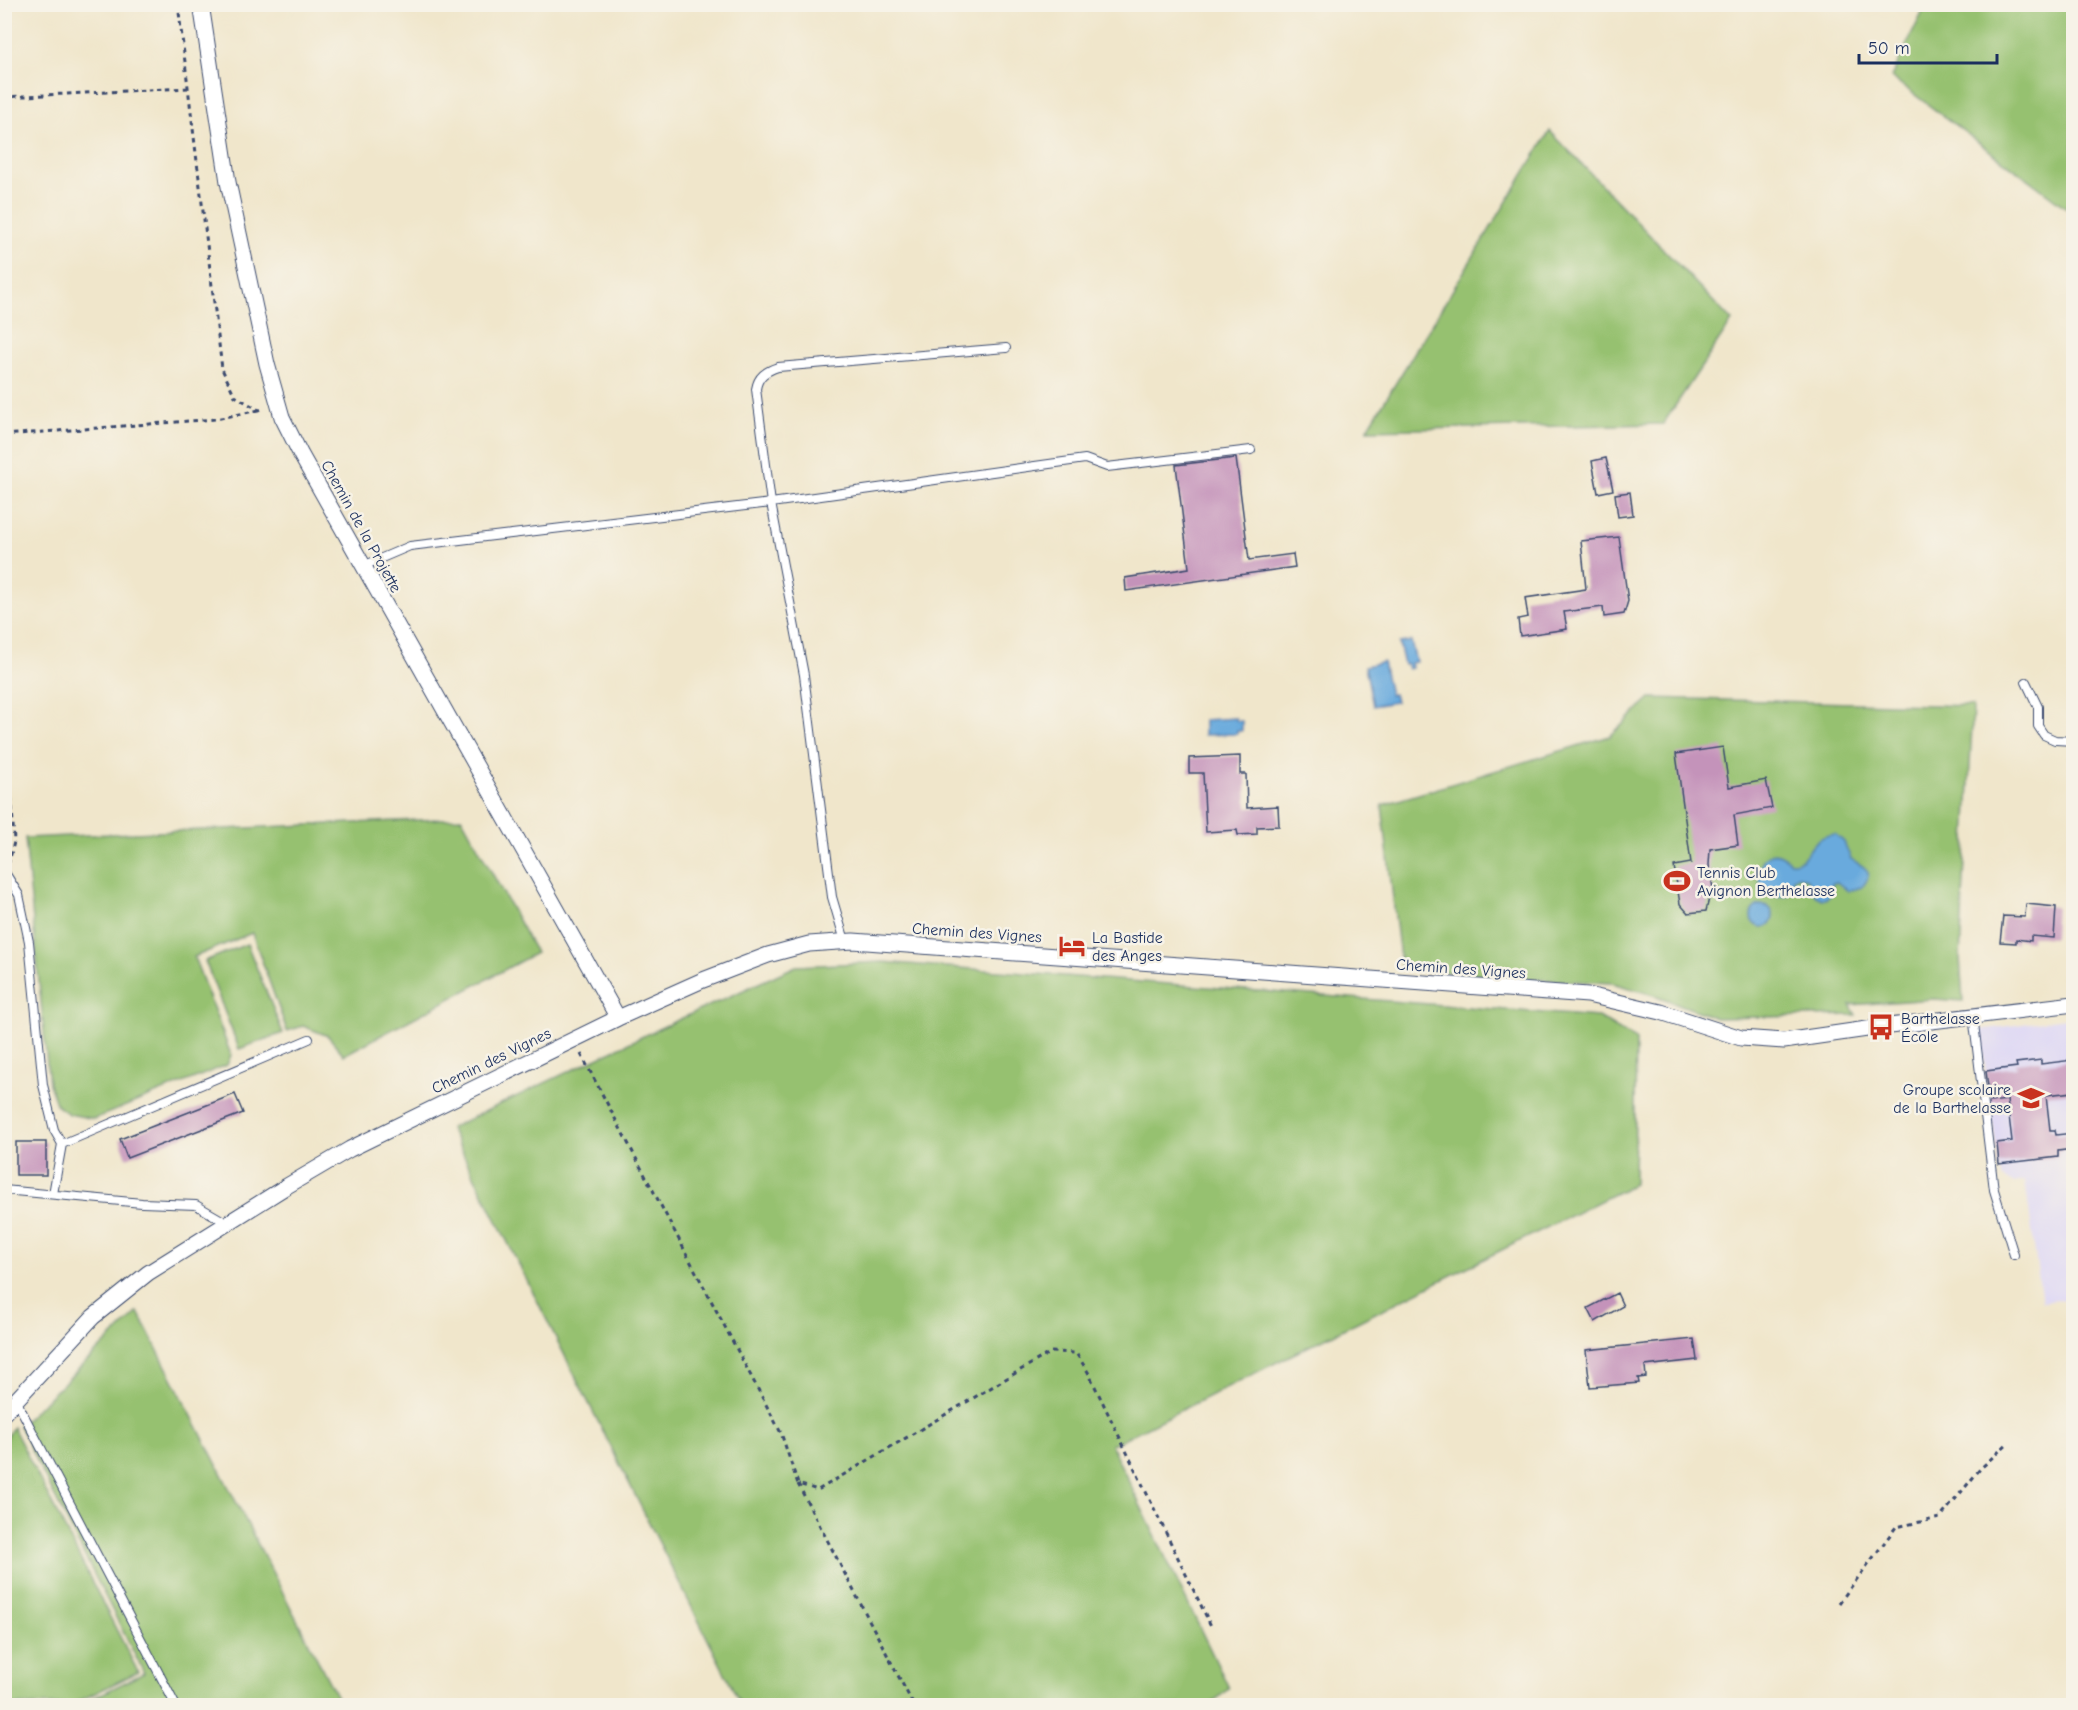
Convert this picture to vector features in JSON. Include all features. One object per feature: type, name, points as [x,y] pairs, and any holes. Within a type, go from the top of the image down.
[{"type":"street","name":"Chemin de la Projette","points":[[201,4],[228,182],[267,364],[282,417],[363,566],[618,1018]]},
{"type":"street","name":"Chemin des Vignes","points":[[4,1413],[93,1317],[148,1273],[350,1149],[618,1018],[703,980],[768,955],[809,944],[845,941],[1588,995],[1661,1012],[1741,1038],[1784,1041],[2073,1004]]},
{"type":"lane","points":[[845,941],[832,897],[804,675],[771,503],[756,389],[760,377],[768,370],[778,367],[1006,348]]},
{"type":"lane","points":[[363,566],[410,546],[771,503],[1085,459],[1107,467],[1251,450]]},
{"type":"lane","points":[[2026,682],[2038,707],[2038,726],[2044,735],[2055,740],[2073,741]]},
{"type":"lane","points":[[6,872],[19,896],[22,907],[29,942],[43,1085],[54,1130],[62,1144],[53,1194]]},
{"type":"lane","points":[[1973,1015],[1994,1190],[2014,1255]]},
{"type":"lane","points":[[62,1144],[309,1039]]},
{"type":"lane","points":[[4,1190],[142,1203],[196,1204],[227,1223]]},
{"type":"lane","points":[[16,1400],[176,1706]]},
{"type":"path","points":[[178,4],[222,369],[235,396],[259,410]]},
{"type":"path","points":[[4,97],[188,88]]},
{"type":"path","points":[[5,435],[216,419],[278,405]]},
{"type":"path","points":[[4,663],[14,842],[6,872]]},
{"type":"path","points":[[573,1040],[782,1433],[798,1484],[914,1706]]},
{"type":"path","points":[[798,1484],[818,1491],[1051,1352],[1076,1353],[1088,1372],[1211,1626]]},
{"type":"path","points":[[1839,1603],[1896,1527],[1940,1518],[1980,1469],[2009,1442]]},
{"type":"shaded area","name":"Groupe scolaire de la Barthelasse","points":[[2073,1017],[2073,1298],[2042,1302],[2025,1181],[2013,1183],[2003,1178],[1999,1167],[1980,1030]]},
{"type":"green space","points":[[1926,5],[2073,5],[2073,213],[1891,77]]},
{"type":"green space","points":[[1550,131],[1732,321],[1663,424],[1367,430]]},
{"type":"green space","name":"Tennis Club Avignon Berthelasse","points":[[1651,698],[1973,706],[1960,957],[1963,1001],[1934,999],[1850,1005],[1856,1015],[1716,1018],[1657,996],[1612,983],[1505,978],[1401,967],[1382,805],[1610,736]]},
{"type":"green space","points":[[462,818],[536,953],[344,1055],[328,1036],[303,1026],[287,1031],[252,933],[194,957],[231,1055],[227,1065],[94,1119],[69,1114],[57,1106],[49,1084],[25,838]]},
{"type":"green space","points":[[247,944],[283,1033],[239,1049],[205,961]]},
{"type":"green space","points":[[882,962],[1598,1017],[1636,1040],[1634,1184],[1111,1445],[1229,1688],[1210,1705],[741,1705],[450,1128],[796,966]]},
{"type":"green space","points":[[138,1312],[341,1705],[79,1705],[144,1673],[19,1426]]},
{"type":"green space","points":[[13,1427],[138,1672],[71,1705],[5,1705],[4,1441]]},
{"type":"water","points":[[1411,641],[1416,662],[1411,663],[1412,668],[1408,669],[1407,664],[1404,665],[1399,643]]},
{"type":"water","points":[[1383,662],[1390,695],[1394,694],[1396,702],[1373,706],[1365,666]]},
{"type":"water","points":[[1236,718],[1237,721],[1242,721],[1242,731],[1237,731],[1237,734],[1204,735],[1204,720]]},
{"type":"water","points":[[1835,834],[1844,842],[1851,859],[1867,870],[1868,877],[1862,887],[1848,891],[1837,882],[1833,883],[1831,886],[1833,892],[1821,899],[1814,893],[1807,879],[1799,876],[1793,878],[1791,890],[1787,895],[1773,896],[1764,890],[1760,881],[1760,870],[1769,854],[1779,854],[1790,862],[1797,861],[1806,855],[1818,840]]},
{"type":"water","points":[[1762,905],[1770,908],[1773,916],[1770,924],[1762,927],[1754,924],[1751,916],[1754,908]]},
{"type":"building","points":[[1236,458],[1249,560],[1293,554],[1295,567],[1126,591],[1125,578],[1189,568],[1176,465]]},
{"type":"building","points":[[1606,458],[1613,490],[1598,493],[1592,461]]},
{"type":"building","points":[[1630,492],[1633,515],[1618,517],[1615,494]]},
{"type":"building","points":[[1619,537],[1628,601],[1624,614],[1604,617],[1603,607],[1564,612],[1567,629],[1520,636],[1518,619],[1528,617],[1525,598],[1586,589],[1581,541]]},
{"type":"building","points":[[1723,747],[1729,787],[1766,780],[1772,808],[1734,815],[1738,845],[1710,849],[1709,865],[1714,894],[1710,894],[1706,911],[1688,913],[1680,904],[1674,866],[1691,863],[1676,754]]},
{"type":"building","points":[[1240,756],[1240,774],[1246,774],[1247,808],[1278,806],[1279,826],[1257,827],[1257,834],[1238,835],[1237,830],[1206,832],[1203,773],[1189,773],[1189,758]]},
{"type":"building","points":[[2026,904],[2056,907],[2054,938],[2031,936],[2031,941],[2016,939],[2016,943],[2000,942],[2003,916],[2025,917]]},
{"type":"building","points":[[2041,1060],[2041,1064],[2073,1060],[2073,1092],[2046,1095],[2050,1130],[2055,1130],[2056,1135],[2073,1133],[2073,1149],[2058,1151],[2058,1157],[1999,1164],[1997,1143],[2012,1141],[2007,1100],[1990,1102],[1986,1071],[2017,1067],[2016,1063]]},
{"type":"building","points":[[235,1094],[243,1113],[127,1158],[120,1139]]},
{"type":"building","points":[[16,1142],[46,1142],[46,1175],[16,1175]]},
{"type":"building","points":[[1617,1293],[1623,1306],[1595,1322],[1588,1308]]},
{"type":"building","points":[[1694,1339],[1697,1360],[1645,1366],[1646,1377],[1638,1378],[1639,1383],[1590,1387],[1586,1350]]},
{"type":"place","name":"Tennis Club Avignon Berthelasse","points":[[1677,881]]},
{"type":"place","name":"La Bastide des Anges","points":[[1072,946]]},
{"type":"place","name":"Barthelasse École","points":[[1881,1027]]},
{"type":"place","name":"Groupe scolaire de la Barthelasse","points":[[2031,1098]]}]
